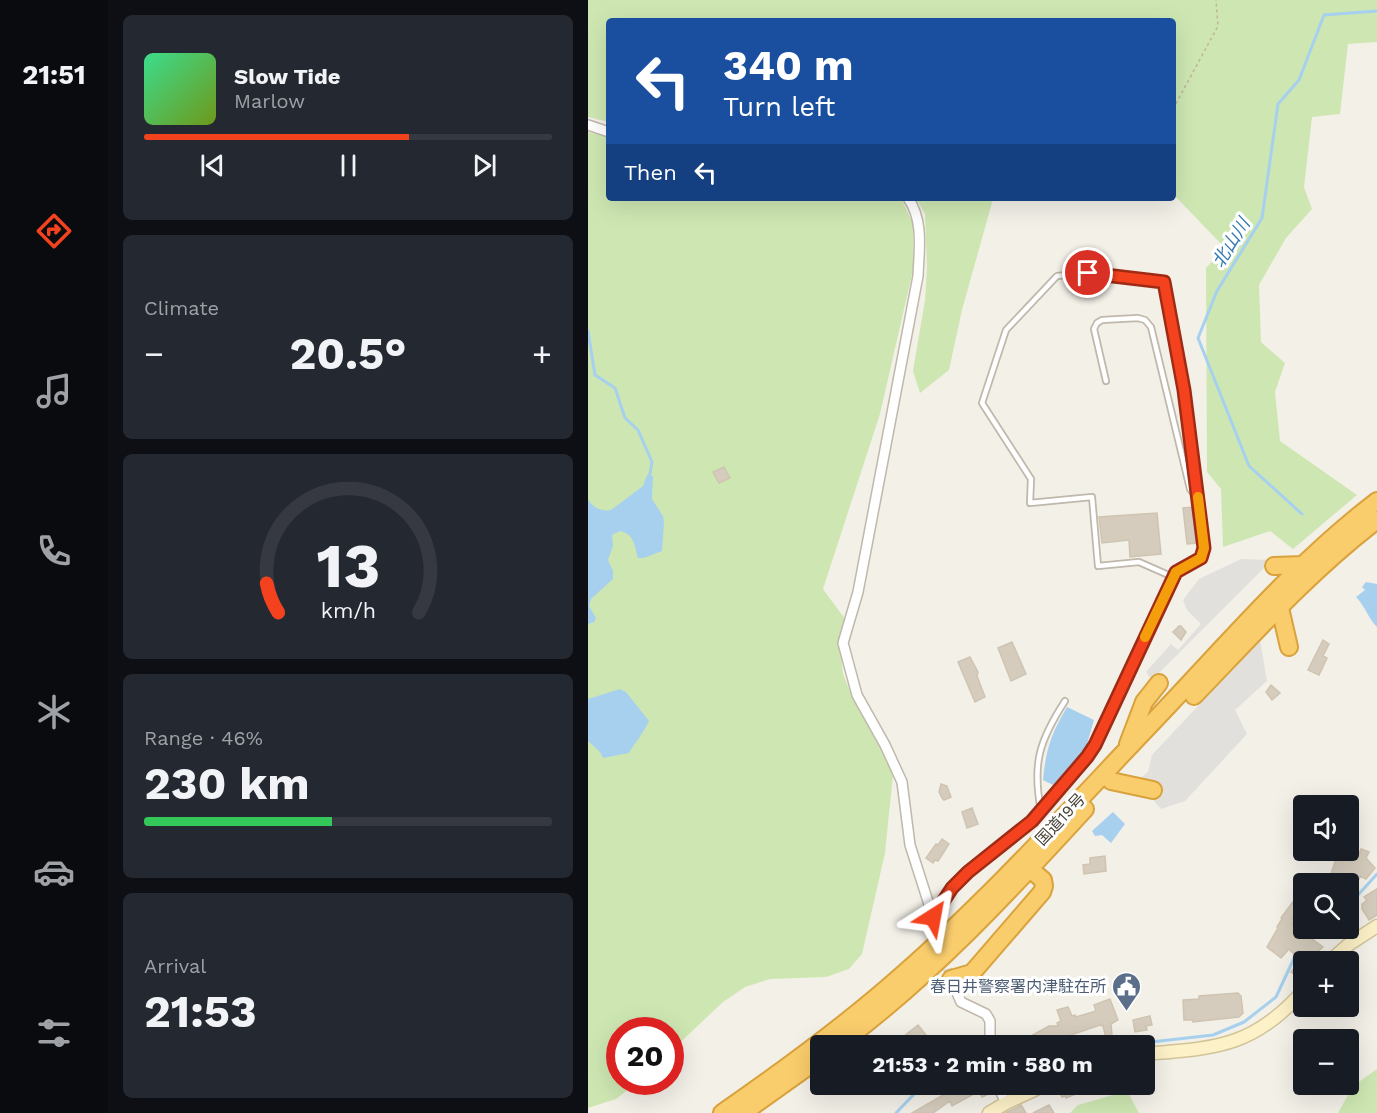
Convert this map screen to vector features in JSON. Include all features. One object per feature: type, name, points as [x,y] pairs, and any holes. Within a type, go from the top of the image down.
[{"type":"highway","name":"国道19号","points":[[722,1113],[789,1065],[901,976],[1019,863],[1341,529],[1377,501]]},
{"type":"highway","name":"国道19号","points":[[850,1035],[903,992],[965,935],[1280,608],[1350,540],[1377,520]]},
{"type":"highway","points":[[1274,566],[1305,565]]},
{"type":"highway","points":[[1280,608],[1289,647]]},
{"type":"highway","points":[[1126,750],[1144,702],[1159,683]]},
{"type":"highway","points":[[1111,781],[1153,790]]},
{"type":"highway","points":[[950,976],[972,973],[1042,892],[1043,880],[1030,869]]},
{"type":"highway","points":[[743,1113],[810,1065]]},
{"type":"main road","points":[[1344,951],[1377,926]]},
{"type":"main road","points":[[1155,1053],[1228,1044],[1259,1030],[1293,1001]]},
{"type":"main road","points":[[989,1113],[1023,1095]]},
{"type":"street","points":[[588,125],[606,131]]},
{"type":"street","points":[[910,201],[918,218],[920,234],[918,276],[858,592],[843,643],[857,695],[885,744],[902,782],[910,846],[933,917]]},
{"type":"street","points":[[950,976],[961,1002],[986,1014],[990,1021],[990,1035]]},
{"type":"street","points":[[1002,1095],[1006,1103]]},
{"type":"lane","points":[[933,917],[952,888],[968,872],[1041,812],[1095,745],[1173,577],[1176,572],[1201,558],[1204,548],[1184,390],[1164,282],[1088,273],[1057,276],[1006,330],[982,403],[1031,480],[1030,503],[1092,497],[1098,566],[1138,562],[1173,577]]},
{"type":"lane","points":[[1106,381],[1094,329],[1096,323],[1102,320],[1138,318],[1145,320],[1151,327],[1190,489],[1198,499]]},
{"type":"lane","points":[[1041,812],[1036,784],[1039,753],[1048,727],[1065,700]]},
{"type":"path","points":[[1176,103],[1218,26],[1216,0]]},
{"type":"green space","points":[[588,0],[1377,0],[1377,42],[1348,44],[1340,114],[1312,117],[1304,187],[1312,209],[1286,238],[1259,285],[1261,342],[1285,363],[1275,392],[1280,441],[1357,495],[1293,549],[1270,531],[1223,547],[1221,489],[1207,472],[1206,268],[1225,248],[1176,197],[1176,18],[606,18],[606,121],[588,117]]},
{"type":"green space","points":[[588,132],[606,136],[606,201],[902,201],[913,224],[913,270],[880,414],[823,589],[845,619],[841,639],[843,674],[893,775],[885,853],[862,954],[849,969],[826,977],[770,979],[745,987],[723,1002],[684,1039],[684,1017],[606,1017],[606,1095],[621,1095],[616,1099],[588,1108]]},
{"type":"green space","points":[[918,201],[992,201],[962,310],[949,370],[920,393],[913,371],[925,300],[927,268],[925,214]]},
{"type":"green space","points":[[1377,1069],[1377,1113],[1338,1113],[1348,1095],[1359,1095],[1359,1082]]},
{"type":"green space","points":[[1113,1095],[1129,1095],[1139,1113],[1070,1113],[1078,1105]]},
{"type":"shaded area","points":[[1241,559],[1272,560],[1152,680],[1146,672],[1171,644],[1178,650],[1201,624],[1187,610],[1183,600],[1199,579]]},
{"type":"shaded area","points":[[1260,640],[1267,681],[1235,710],[1247,734],[1185,801],[1161,809],[1137,781],[1148,772],[1152,755]]},
{"type":"water","points":[[647,475],[653,476],[652,499],[663,516],[662,551],[638,558],[629,535],[620,531],[612,535],[613,546],[608,560],[613,571],[613,579],[591,599],[589,606],[596,618],[594,622],[588,624],[588,499],[597,508],[611,510],[643,486]]},
{"type":"water","points":[[1366,582],[1377,584],[1377,627],[1356,597],[1365,590],[1362,587]]},
{"type":"water","points":[[620,689],[626,692],[649,721],[629,753],[603,758],[588,741],[588,699]]},
{"type":"water","points":[[1067,707],[1094,720],[1087,744],[1053,785],[1043,780],[1046,759],[1053,734]]},
{"type":"water","points":[[1113,812],[1125,824],[1111,843],[1102,835],[1095,836],[1092,831]]},
{"type":"building","points":[[724,467],[730,478],[719,483],[713,472]]},
{"type":"building","points":[[1194,507],[1199,543],[1187,544],[1183,508]]},
{"type":"building","points":[[1157,513],[1161,554],[1130,557],[1129,540],[1102,543],[1099,517]]},
{"type":"building","points":[[1179,626],[1186,632],[1181,640],[1173,632]]},
{"type":"building","points":[[1323,640],[1329,644],[1323,656],[1327,658],[1319,675],[1308,670]]},
{"type":"building","points":[[1012,642],[1026,674],[1011,681],[998,648]]},
{"type":"building","points":[[970,657],[978,672],[977,676],[985,697],[975,702],[958,662]]},
{"type":"building","points":[[1271,685],[1280,693],[1272,700],[1266,692]]},
{"type":"building","points":[[941,784],[947,786],[951,797],[944,800],[942,798],[939,792]]},
{"type":"building","points":[[972,808],[978,824],[967,828],[962,812]]},
{"type":"building","points":[[942,839],[949,844],[938,861],[935,860],[933,863],[926,858]]},
{"type":"building","points":[[1361,849],[1369,852],[1366,858],[1375,868],[1366,879],[1360,876],[1359,879],[1359,873],[1331,873],[1335,861],[1359,861]]},
{"type":"building","points":[[1105,856],[1106,871],[1084,874],[1083,865],[1090,864],[1090,858]]},
{"type":"building","points":[[1377,889],[1377,915],[1369,920],[1362,909],[1362,904],[1367,900],[1364,897]]},
{"type":"building","points":[[1293,902],[1293,939],[1312,939],[1323,947],[1318,951],[1293,951],[1293,953],[1289,949],[1281,958],[1267,947],[1281,918]]},
{"type":"building","points":[[1238,993],[1241,996],[1243,1013],[1239,1017],[1193,1022],[1193,1020],[1184,1020],[1183,1000],[1199,999],[1199,996]]},
{"type":"building","points":[[1110,999],[1118,1020],[1111,1024],[1112,1035],[1105,1035],[1103,1026],[1100,1025],[1071,1035],[1033,1035],[1049,1026],[1058,1026],[1057,1023],[1061,1021],[1057,1010],[1068,1007],[1072,1016],[1076,1017],[1096,1011],[1094,1005]]},
{"type":"building","points":[[1150,1016],[1152,1025],[1146,1026],[1147,1030],[1135,1032],[1133,1020]]},
{"type":"building","points":[[918,1025],[926,1035],[905,1035]]},
{"type":"building","points":[[943,1095],[972,1095],[952,1106],[950,1101],[933,1113],[912,1113]]},
{"type":"building","points":[[1021,1105],[1026,1113],[1005,1113],[1016,1108]]},
{"type":"building","points":[[1049,1105],[1054,1113],[1033,1113]]},
{"type":"waterway","name":"北山川","points":[[1302,514],[1249,466],[1198,338],[1217,291],[1262,218],[1278,104],[1299,80],[1324,15],[1377,11]]},
{"type":"waterway","points":[[588,331],[595,375],[615,388],[625,418],[638,430],[652,462],[649,479]]},
{"type":"waterway","points":[[1359,894],[1377,874]]},
{"type":"waterway","points":[[1155,1042],[1213,1035],[1244,1022],[1276,997],[1293,961]]},
{"type":"waterway","points":[[896,1113],[913,1095]]},
{"type":"tunnel","points":[[933,917],[949,974]]},
{"type":"slow traffic","points":[[1145,637],[1176,572],[1201,558],[1204,548],[1198,497]]},
{"type":"place","name":"春日井警察署内津駐在所","points":[[1127,1012]]},
{"type":"route","points":[[933,917],[952,888],[968,872],[1032,821],[1087,757],[1095,745],[1176,572],[1201,558],[1204,548],[1184,390],[1164,282],[1088,273]]}]
